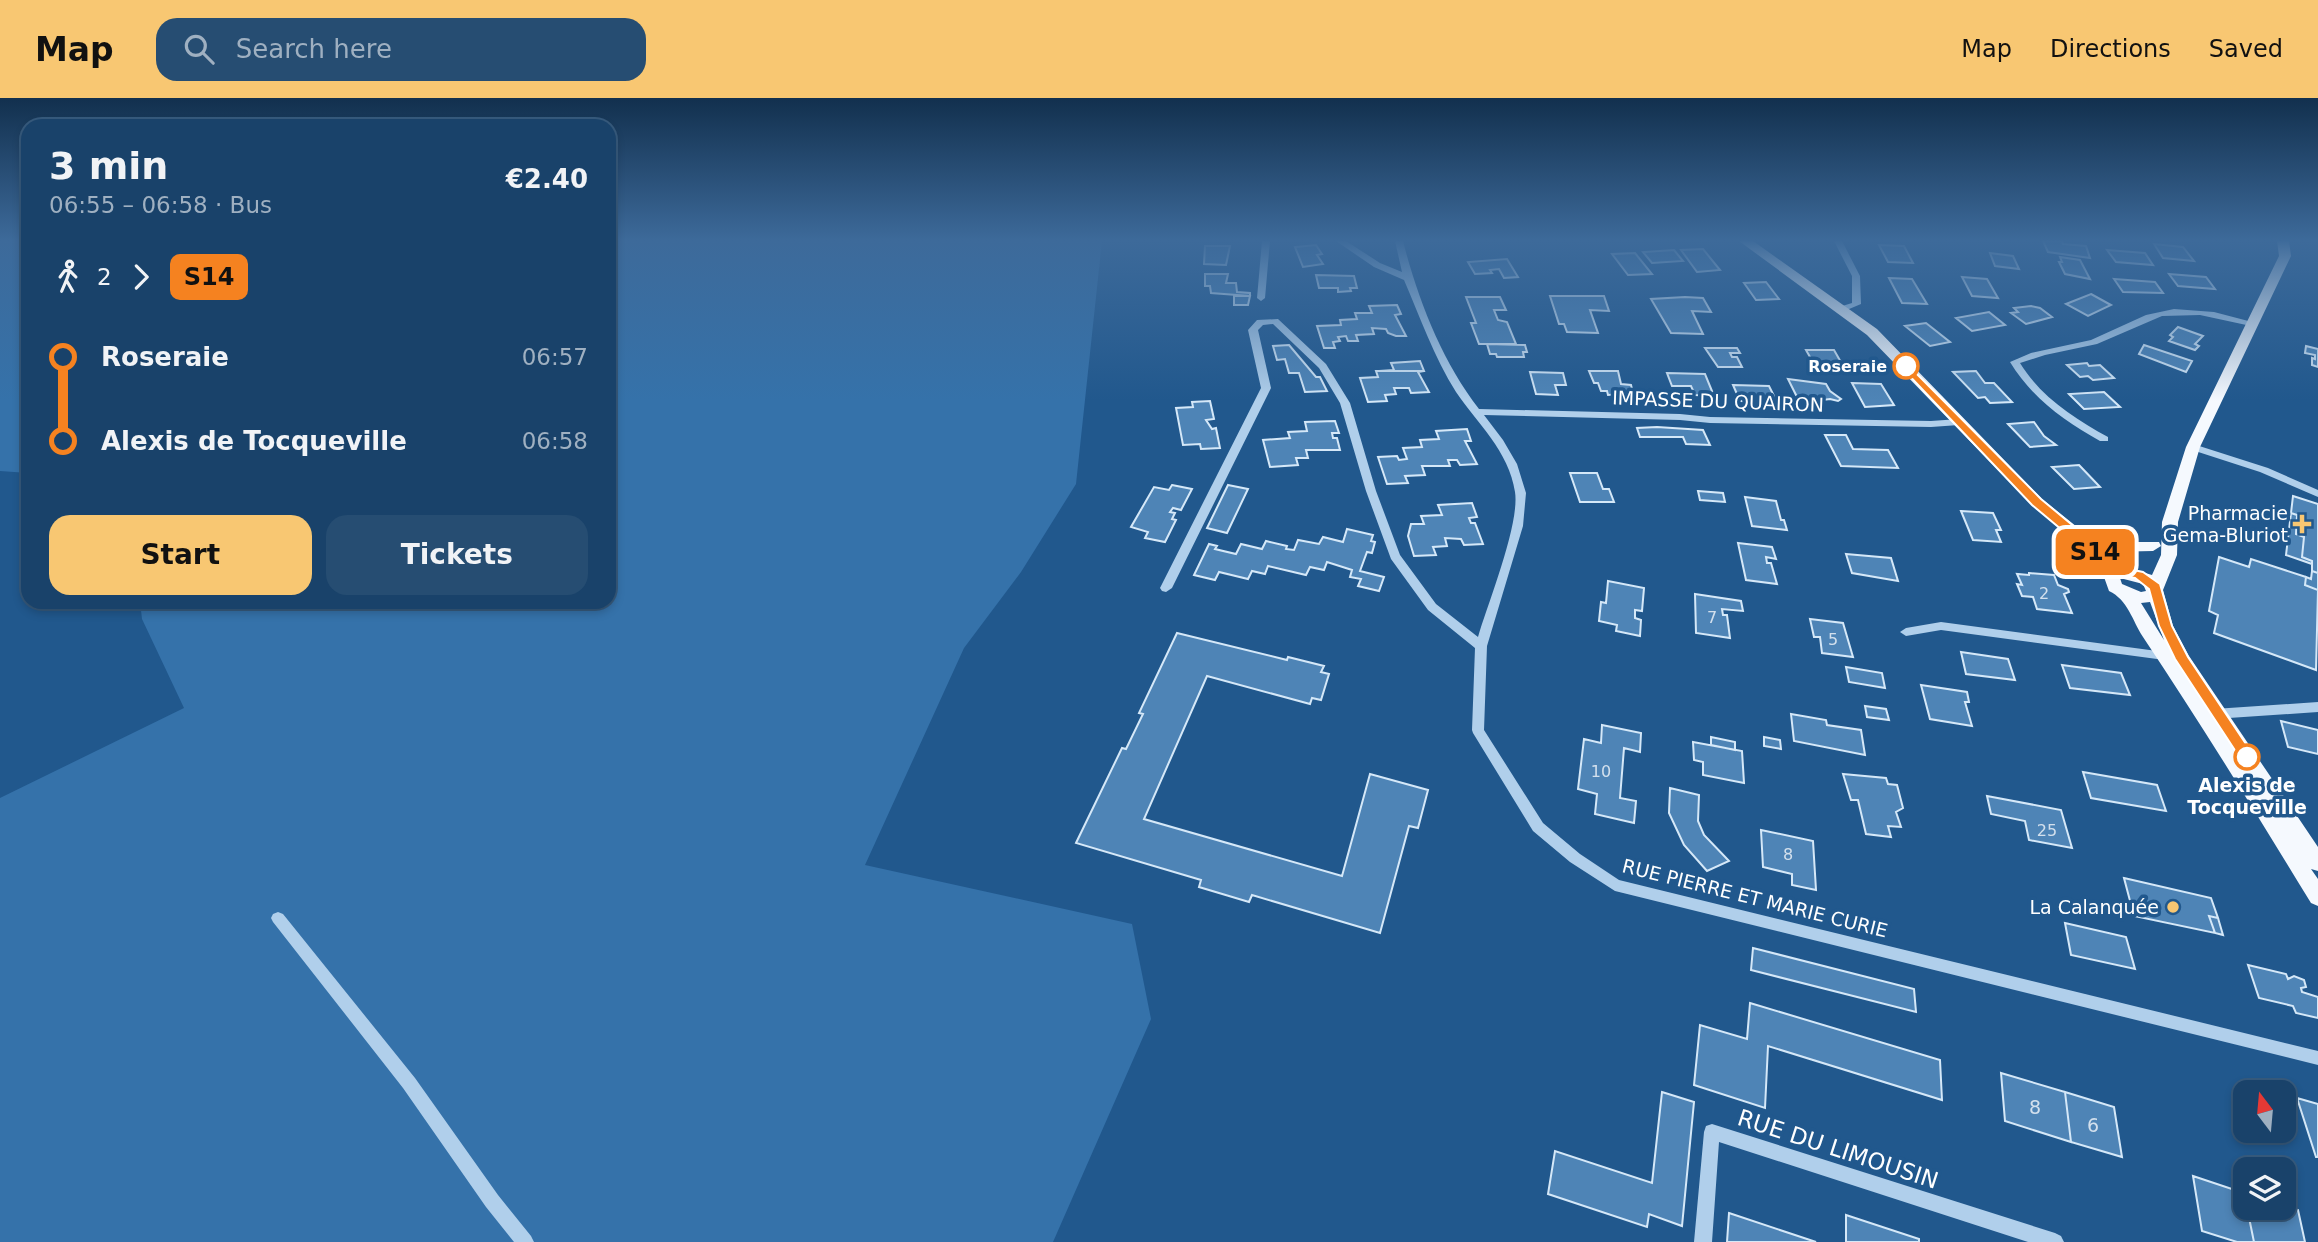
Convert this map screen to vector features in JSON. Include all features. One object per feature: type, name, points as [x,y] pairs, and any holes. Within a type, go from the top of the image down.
[{"type":"main road","points":[[1821,294],[1872,332],[2037,502],[2120,573]]},
{"type":"main road","points":[[2266,294],[2193,447],[2169,523],[2153,546],[2120,573],[2115,587],[2130,596],[2318,863]]},
{"type":"main road","points":[[2037,502],[2064,539],[2120,573],[2149,580],[2156,589],[2174,658]]},
{"type":"main road","points":[[2130,596],[2148,598],[2156,589],[2169,555],[2169,523]]},
{"type":"main road","points":[[2076,536],[2108,547],[2153,546]]},
{"type":"main road","points":[[2212,714],[2318,897]]},
{"type":"street","name":"RUE PIERRE ET MARIE CURIE","points":[[1415,294],[1444,361],[1475,412],[1498,440],[1512,464],[1521,493],[1518,526],[1482,646],[1478,730],[1538,827],[1575,858],[1615,885],[2318,1058]]},
{"type":"street","points":[[1842,309],[1857,304],[1857,294]]},
{"type":"street","points":[[2104,439],[2066,418],[2021,373],[2015,362],[2033,354],[2099,340],[2153,315],[2181,312],[2218,315],[2251,323]]},
{"type":"street","points":[[1166,588],[1266,388],[1253,330],[1260,322],[1275,321],[1323,366],[1345,403],[1371,491],[1395,556],[1432,607],[1482,646]]},
{"type":"street","name":"IMPASSE DU QUAIRON","points":[[1475,412],[1710,420],[1931,424],[1959,422]]},
{"type":"street","points":[[2193,447],[2264,470],[2318,495]]},
{"type":"street","points":[[1906,632],[1941,626],[2174,658]]},
{"type":"street","points":[[2212,714],[2318,707]]},
{"type":"street","points":[[278,918],[409,1083],[492,1201],[525,1242]]},
{"type":"street","name":"RUE DU LIMOUSIN","points":[[1703,1242],[1712,1132],[2055,1242]]},
{"type":"shaded area","points":[[0,294],[21,294],[21,472],[0,471]]},
{"type":"shaded area","points":[[616,294],[1096,294],[1076,484],[1021,572],[964,648],[865,865],[1132,924],[1151,1019],[1053,1242],[0,1242],[0,798],[184,708],[142,619],[141,609],[616,609]]},
{"type":"building","points":[[1752,294],[1775,294],[1779,299],[1756,300]]},
{"type":"building","points":[[1898,294],[1921,294],[1927,304],[1902,303]]},
{"type":"building","points":[[1996,294],[1998,298],[1972,296]]},
{"type":"building","points":[[2092,294],[2111,305],[2088,316],[2066,304]]},
{"type":"building","points":[[1234,296],[1250,296],[1248,305],[1234,305]]},
{"type":"building","points":[[1550,296],[1604,296],[1609,311],[1590,310],[1598,333],[1567,332],[1564,324],[1559,324]]},
{"type":"building","points":[[1466,297],[1500,297],[1506,310],[1494,310],[1498,320],[1507,322],[1516,344],[1479,344],[1471,323],[1476,323]]},
{"type":"building","points":[[1703,298],[1711,312],[1692,311],[1703,334],[1671,333],[1651,299]]},
{"type":"building","points":[[1397,305],[1401,314],[1395,315],[1406,336],[1396,336],[1388,333],[1386,329],[1372,328],[1374,334],[1356,335],[1358,341],[1348,341],[1346,336],[1338,337],[1340,341],[1333,342],[1335,348],[1324,348],[1317,326],[1341,325],[1340,320],[1357,319],[1355,313],[1372,313],[1369,306]]},
{"type":"building","points":[[2014,308],[2040,308],[2052,317],[2026,324],[2011,313],[2018,312]]},
{"type":"building","points":[[1989,312],[2005,325],[1972,331],[1956,318]]},
{"type":"building","points":[[1926,323],[1950,342],[1930,346],[1905,326]]},
{"type":"building","points":[[2178,327],[2203,336],[2195,344],[2199,346],[2195,350],[2169,341],[2173,337],[2170,335]]},
{"type":"building","points":[[1487,344],[1525,345],[1527,352],[1523,352],[1524,357],[1497,357],[1496,354],[1490,354]]},
{"type":"building","points":[[1289,345],[1316,377],[1320,377],[1327,391],[1305,392],[1299,373],[1289,373],[1285,359],[1277,360],[1273,346]]},
{"type":"building","points":[[2144,345],[2192,361],[2186,372],[2139,354]]},
{"type":"building","points":[[2306,346],[2318,349],[2318,367],[2312,365],[2315,355],[2305,353]]},
{"type":"building","points":[[1705,348],[1737,348],[1740,353],[1730,353],[1732,357],[1737,357],[1742,367],[1718,367]]},
{"type":"building","points":[[1806,350],[1834,350],[1842,364],[1814,364]]},
{"type":"building","points":[[1420,361],[1424,371],[1379,371],[1394,370],[1391,363]]},
{"type":"building","points":[[2087,363],[2089,366],[2100,365],[2114,378],[2093,380],[2088,376],[2080,377],[2067,365]]},
{"type":"building","points":[[1376,371],[1424,371],[1418,372],[1429,392],[1411,393],[1409,388],[1394,388],[1396,394],[1385,395],[1387,401],[1368,402],[1360,378],[1378,377]]},
{"type":"building","points":[[1589,371],[1618,371],[1621,384],[1631,385],[1633,393],[1608,395],[1607,391],[1601,391],[1598,383],[1594,383]]},
{"type":"building","points":[[1976,371],[1985,383],[1994,383],[2012,402],[1990,403],[1985,397],[1978,398],[1953,372]]},
{"type":"building","points":[[1530,372],[1563,373],[1566,385],[1555,385],[1558,395],[1536,394]]},
{"type":"building","points":[[1667,373],[1705,374],[1714,396],[1695,395],[1691,386],[1672,386]]},
{"type":"building","points":[[1788,379],[1826,384],[1830,391],[1841,399],[1798,399]]},
{"type":"building","points":[[1852,383],[1881,384],[1894,405],[1865,407]]},
{"type":"building","points":[[1733,385],[1769,386],[1777,402],[1740,401]]},
{"type":"building","points":[[2104,392],[2120,407],[2084,409],[2069,394]]},
{"type":"building","points":[[1210,401],[1214,419],[1206,420],[1212,429],[1216,428],[1220,448],[1201,449],[1200,444],[1183,445],[1176,408],[1193,407],[1192,402]]},
{"type":"building","points":[[1335,421],[1339,433],[1332,433],[1333,438],[1337,438],[1340,450],[1306,450],[1308,458],[1296,458],[1298,465],[1270,467],[1263,440],[1290,438],[1288,432],[1307,431],[1305,422]]},
{"type":"building","points":[[2034,422],[2044,436],[2056,445],[2030,447],[2008,424]]},
{"type":"building","points":[[1637,428],[1703,430],[1710,445],[1686,444],[1683,437],[1640,437]]},
{"type":"building","points":[[1467,429],[1471,441],[1465,441],[1477,464],[1460,465],[1457,460],[1448,460],[1450,466],[1422,466],[1425,475],[1405,476],[1408,483],[1387,484],[1378,457],[1397,456],[1399,460],[1407,459],[1403,448],[1422,447],[1420,440],[1439,439],[1436,431]]},
{"type":"building","points":[[1825,435],[1846,435],[1853,449],[1888,450],[1898,468],[1841,466]]},
{"type":"building","points":[[2079,465],[2100,487],[2074,489],[2052,467]]},
{"type":"building","points":[[1570,473],[1597,473],[1603,489],[1609,489],[1614,502],[1580,502]]},
{"type":"building","points":[[1172,485],[1192,489],[1181,510],[1173,508],[1170,512],[1175,513],[1172,519],[1176,520],[1165,542],[1145,538],[1148,532],[1131,527],[1154,487],[1169,490]]},
{"type":"building","points":[[1228,485],[1248,489],[1227,533],[1207,528]]},
{"type":"building","points":[[1698,491],[1723,493],[1725,502],[1700,500]]},
{"type":"building","points":[[2293,496],[2318,504],[2318,573],[2312,571],[2312,561],[2302,557],[2304,537],[2296,534],[2297,515],[2291,513]]},
{"type":"building","points":[[1745,497],[1776,501],[1787,530],[1752,526]]},
{"type":"building","points":[[1472,503],[1477,517],[1469,518],[1471,523],[1475,523],[1483,544],[1464,545],[1461,539],[1445,538],[1447,546],[1433,547],[1436,555],[1414,556],[1408,536],[1411,524],[1424,524],[1421,516],[1442,515],[1438,505]]},
{"type":"building","points":[[1961,511],[1993,513],[2001,530],[1996,530],[2001,542],[1973,540]]},
{"type":"building","points":[[2291,513],[2297,515],[2296,534],[2304,537],[2302,557],[2312,561],[2312,564],[2286,555]]},
{"type":"building","points":[[1347,529],[1373,535],[1371,541],[1375,542],[1372,553],[1367,552],[1360,571],[1384,577],[1379,591],[1358,586],[1361,579],[1350,577],[1352,570],[1327,562],[1324,570],[1310,567],[1306,575],[1268,566],[1265,574],[1252,571],[1248,579],[1219,572],[1215,580],[1194,575],[1209,544],[1217,546],[1215,549],[1236,554],[1241,544],[1262,549],[1266,541],[1294,550],[1298,540],[1319,544],[1323,537],[1343,542]]},
{"type":"building","points":[[1738,543],[1772,547],[1776,559],[1766,557],[1767,563],[1771,563],[1777,584],[1746,580]]},
{"type":"building","points":[[1846,554],[1891,558],[1898,581],[1852,573]]},
{"type":"building","points":[[2219,557],[2249,567],[2251,559],[2306,577],[2305,585],[2318,590],[2316,670],[2214,633],[2218,615],[2209,611]]},
{"type":"building","points":[[2312,571],[2318,573],[2318,590],[2305,585],[2306,577],[2311,579]]},
{"type":"building","points":[[2017,574],[2054,575],[2058,585],[2068,589],[2069,592],[2064,594],[2072,613],[2037,609],[2033,597],[2022,596],[2017,584],[2022,585]]},
{"type":"building","points":[[1608,581],[1644,588],[1642,611],[1635,610],[1635,618],[1641,620],[1640,636],[1616,631],[1617,625],[1599,621],[1601,602],[1606,603]]},
{"type":"building","points":[[1695,594],[1741,601],[1743,611],[1722,609],[1723,615],[1727,615],[1730,638],[1696,633]]},
{"type":"building","points":[[1810,619],[1843,623],[1853,657],[1822,653],[1820,637],[1814,637]]},
{"type":"building","points":[[1177,633],[1287,660],[1288,657],[1324,666],[1321,672],[1329,674],[1321,700],[1312,698],[1310,704],[1207,676],[1144,819],[1342,876],[1370,774],[1428,790],[1418,828],[1409,826],[1380,933],[1252,895],[1249,902],[1199,887],[1201,880],[1076,843],[1122,748],[1126,749],[1143,714],[1139,713]]},
{"type":"building","points":[[1961,652],[2008,659],[2015,680],[1966,674]]},
{"type":"building","points":[[2062,665],[2121,673],[2130,695],[2070,688]]},
{"type":"building","points":[[1846,667],[1882,673],[1885,688],[1849,682]]},
{"type":"building","points":[[1921,685],[1967,692],[1969,702],[1965,702],[1972,726],[1930,719]]},
{"type":"building","points":[[1865,706],[1886,709],[1889,720],[1867,717]]},
{"type":"building","points":[[1791,714],[1826,720],[1827,725],[1861,730],[1865,755],[1794,741]]},
{"type":"building","points":[[2281,721],[2318,730],[2318,754],[2288,747]]},
{"type":"building","points":[[1602,725],[1641,733],[1640,752],[1624,748],[1620,798],[1636,801],[1634,823],[1595,814],[1597,794],[1578,789],[1584,739],[1601,743]]},
{"type":"building","points":[[1711,737],[1735,742],[1735,750],[1711,745]]},
{"type":"building","points":[[1764,737],[1780,740],[1781,749],[1764,746]]},
{"type":"building","points":[[1693,742],[1742,751],[1744,783],[1703,775],[1703,762],[1694,760]]},
{"type":"building","points":[[2083,772],[2157,785],[2166,811],[2091,798]]},
{"type":"building","points":[[1843,774],[1886,778],[1888,784],[1897,785],[1903,808],[1896,812],[1901,827],[1888,826],[1891,837],[1866,834],[1858,800],[1851,800]]},
{"type":"building","points":[[1670,788],[1699,795],[1698,821],[1704,835],[1729,861],[1707,871],[1684,845],[1669,813]]},
{"type":"building","points":[[1987,796],[2061,810],[2072,848],[2029,840],[2025,821],[1991,814]]},
{"type":"building","points":[[1761,830],[1813,841],[1816,890],[1792,885],[1792,874],[1763,867]]},
{"type":"building","name":"La Calanquée","points":[[2124,878],[2211,898],[2218,918],[2209,916],[2215,933],[2134,916]]},
{"type":"building","points":[[2209,916],[2218,918],[2223,935],[2215,933]]},
{"type":"building","points":[[2065,923],[2126,937],[2135,969],[2071,955]]},
{"type":"building","points":[[1753,948],[1914,989],[1916,1012],[1751,970]]},
{"type":"building","points":[[2248,965],[2286,974],[2288,979],[2294,976],[2304,980],[2306,987],[2301,988],[2302,992],[2318,997],[2318,1018],[2296,1013],[2293,1006],[2259,998]]},
{"type":"building","points":[[1750,1003],[1940,1060],[1942,1100],[1768,1046],[1765,1108],[1694,1085],[1700,1025],[1747,1039]]},
{"type":"building","points":[[2001,1073],[2065,1092],[2071,1142],[2005,1121]]},
{"type":"building","points":[[1662,1092],[1694,1102],[1682,1226],[1649,1214],[1647,1227],[1548,1194],[1555,1151],[1652,1183]]},
{"type":"building","points":[[2065,1092],[2114,1107],[2122,1157],[2071,1142]]},
{"type":"building","points":[[2297,1098],[2318,1104],[2318,1157],[2316,1157]]},
{"type":"building","points":[[2193,1176],[2233,1189],[2233,1220],[2250,1220],[2254,1242],[2237,1242],[2202,1231]]},
{"type":"building","points":[[2296,1209],[2298,1210],[2305,1242],[2254,1242],[2249,1220],[2296,1220]]},
{"type":"building","points":[[1729,1213],[1816,1242],[1727,1242]]},
{"type":"building","points":[[1846,1215],[1919,1239],[1919,1242],[1846,1242]]},
{"type":"bus line","name":"S14","points":[[1906,366],[2037,502],[2120,572],[2139,575],[2149,580],[2155,587],[2165,626],[2182,659],[2247,757]]},
{"type":"place","name":"Roseraie","points":[[1906,366]]},
{"type":"place","name":"Pharmacie Gema-Bluriot","points":[[2302,524]]},
{"type":"place","name":"Alexis de Tocqueville","points":[[2247,757]]},
{"type":"place","name":"La Calanquée","points":[[2173,907]]}]
